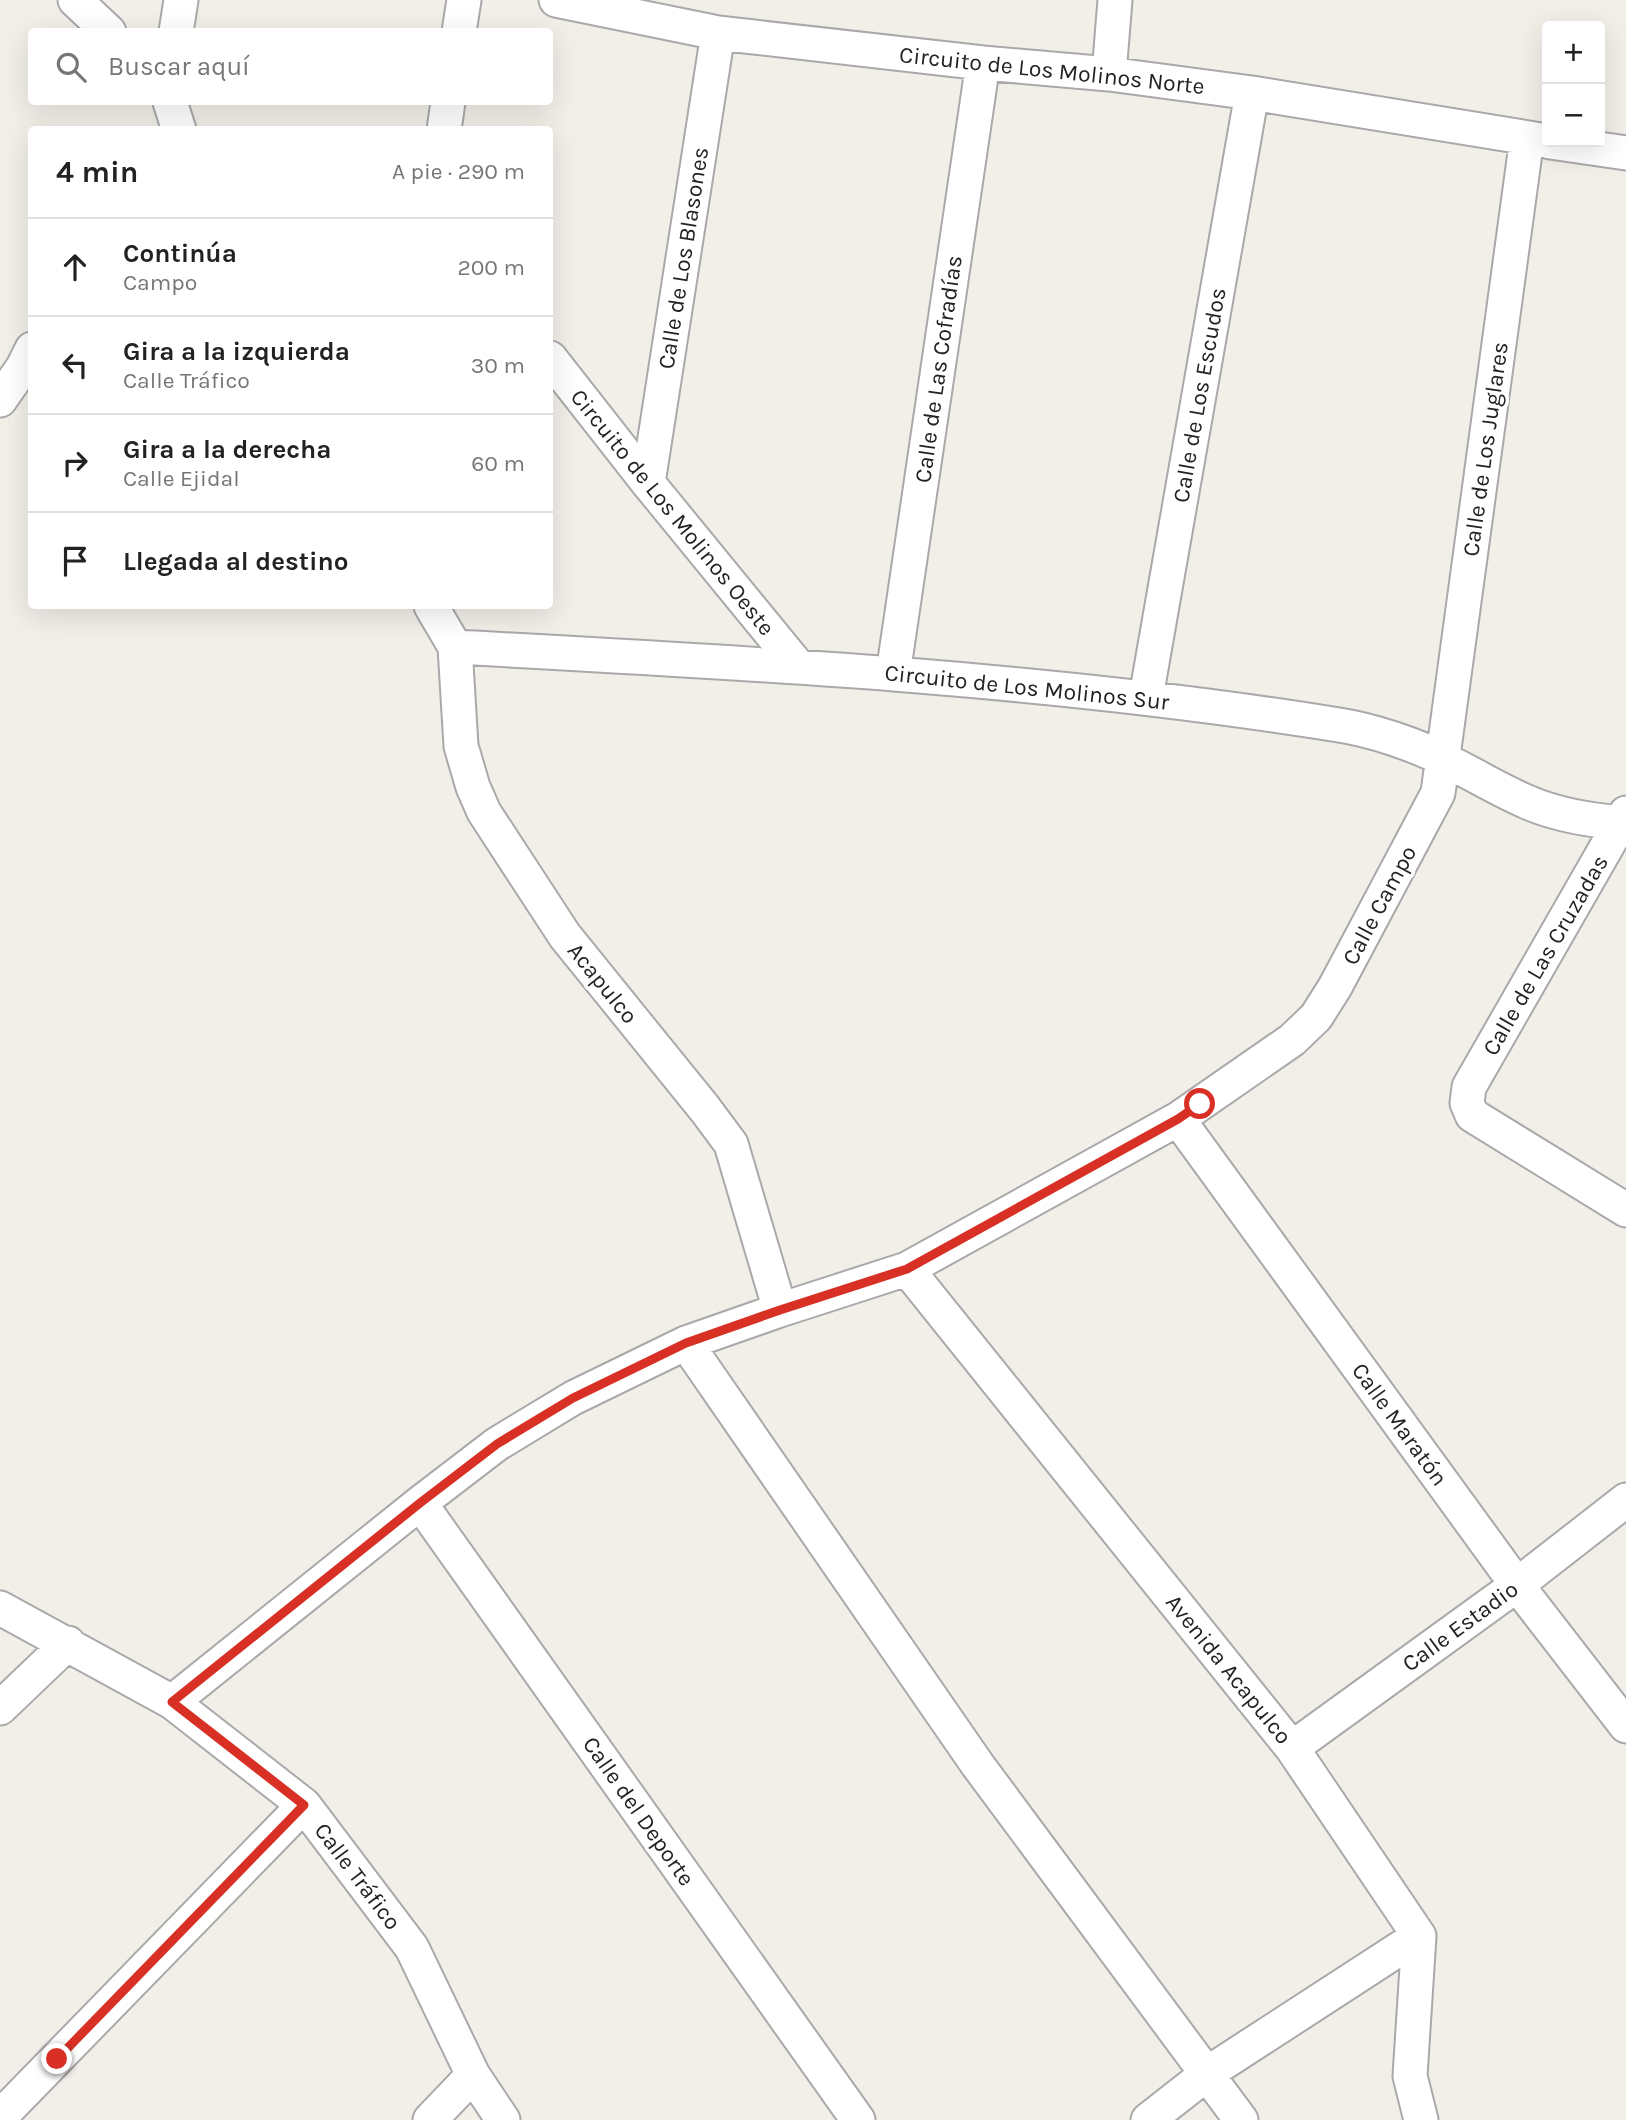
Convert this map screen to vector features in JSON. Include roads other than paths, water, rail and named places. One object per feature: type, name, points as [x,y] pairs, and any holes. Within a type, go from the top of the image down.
[{"type":"street","points":[[75,0],[105,28]]},
{"type":"street","points":[[177,28],[181,0]]},
{"type":"street","points":[[460,28],[464,0]]},
{"type":"street","name":"Circuito de Los Molinos Norte","points":[[556,0],[718,33],[983,63],[1109,74],[1252,93],[1542,140]]},
{"type":"street","points":[[1109,74],[1115,0]]},
{"type":"street","name":"Calle de Los Blasones","points":[[648,483],[718,33]]},
{"type":"street","name":"Calle de Las Cofradías","points":[[893,674],[983,63]]},
{"type":"street","name":"Calle de Los Escudos","points":[[1146,697],[1252,93]]},
{"type":"street","points":[[171,105],[178,126]]},
{"type":"street","points":[[445,126],[448,105]]},
{"type":"street","name":"Calle de Los Juglares","points":[[1444,759],[1542,140]]},
{"type":"street","name":"Circuito de Los Molinos Norte","points":[[1587,147],[1626,153]]},
{"type":"street","points":[[0,400],[28,357]]},
{"type":"street","name":"Circuito de Los Molinos Oeste","points":[[553,362],[797,665]]},
{"type":"street","points":[[433,609],[455,647]]},
{"type":"street","name":"Circuito de Los Molinos Sur","points":[[455,647],[797,665],[1146,697],[1342,725],[1378,734],[1444,759],[1530,803],[1577,816],[1624,820]]},
{"type":"street","name":"Acapulco","points":[[455,647],[461,746],[473,787],[484,812],[565,936],[731,1144],[780,1310]]},
{"type":"street","name":"Calle Campo","points":[[172,1702],[497,1444],[573,1398],[686,1343],[907,1269],[1178,1119],[1292,1040],[1315,1017],[1335,987],[1438,793],[1444,759]]},
{"type":"street","name":"Calle de Las Cruzadas","points":[[1624,820],[1469,1087],[1467,1103],[1472,1115],[1626,1210]]},
{"type":"street","name":"Calle Maratón","points":[[1178,1119],[1517,1585],[1626,1726]]},
{"type":"street","name":"Avenida Acapulco","points":[[907,1269],[1292,1748],[1419,1936]]},
{"type":"street","points":[[686,1343],[977,1764],[1241,2120]]},
{"type":"street","name":"Calle Estadio","points":[[1292,1748],[1517,1585],[1626,1500]]},
{"type":"street","name":"Calle del Deporte","points":[[420,1503],[858,2120]]},
{"type":"street","name":"Calle Tráfico","points":[[0,1608],[172,1702],[304,1805],[412,1948],[473,2075],[503,2120]]},
{"type":"street","points":[[0,1708],[68,1643]]},
{"type":"street","points":[[0,2118],[304,1805]]},
{"type":"street","points":[[1148,2120],[1208,2073],[1419,1936]]},
{"type":"street","points":[[1419,1936],[1410,2076],[1421,2120]]},
{"type":"street","points":[[430,2120],[473,2075]]}]
